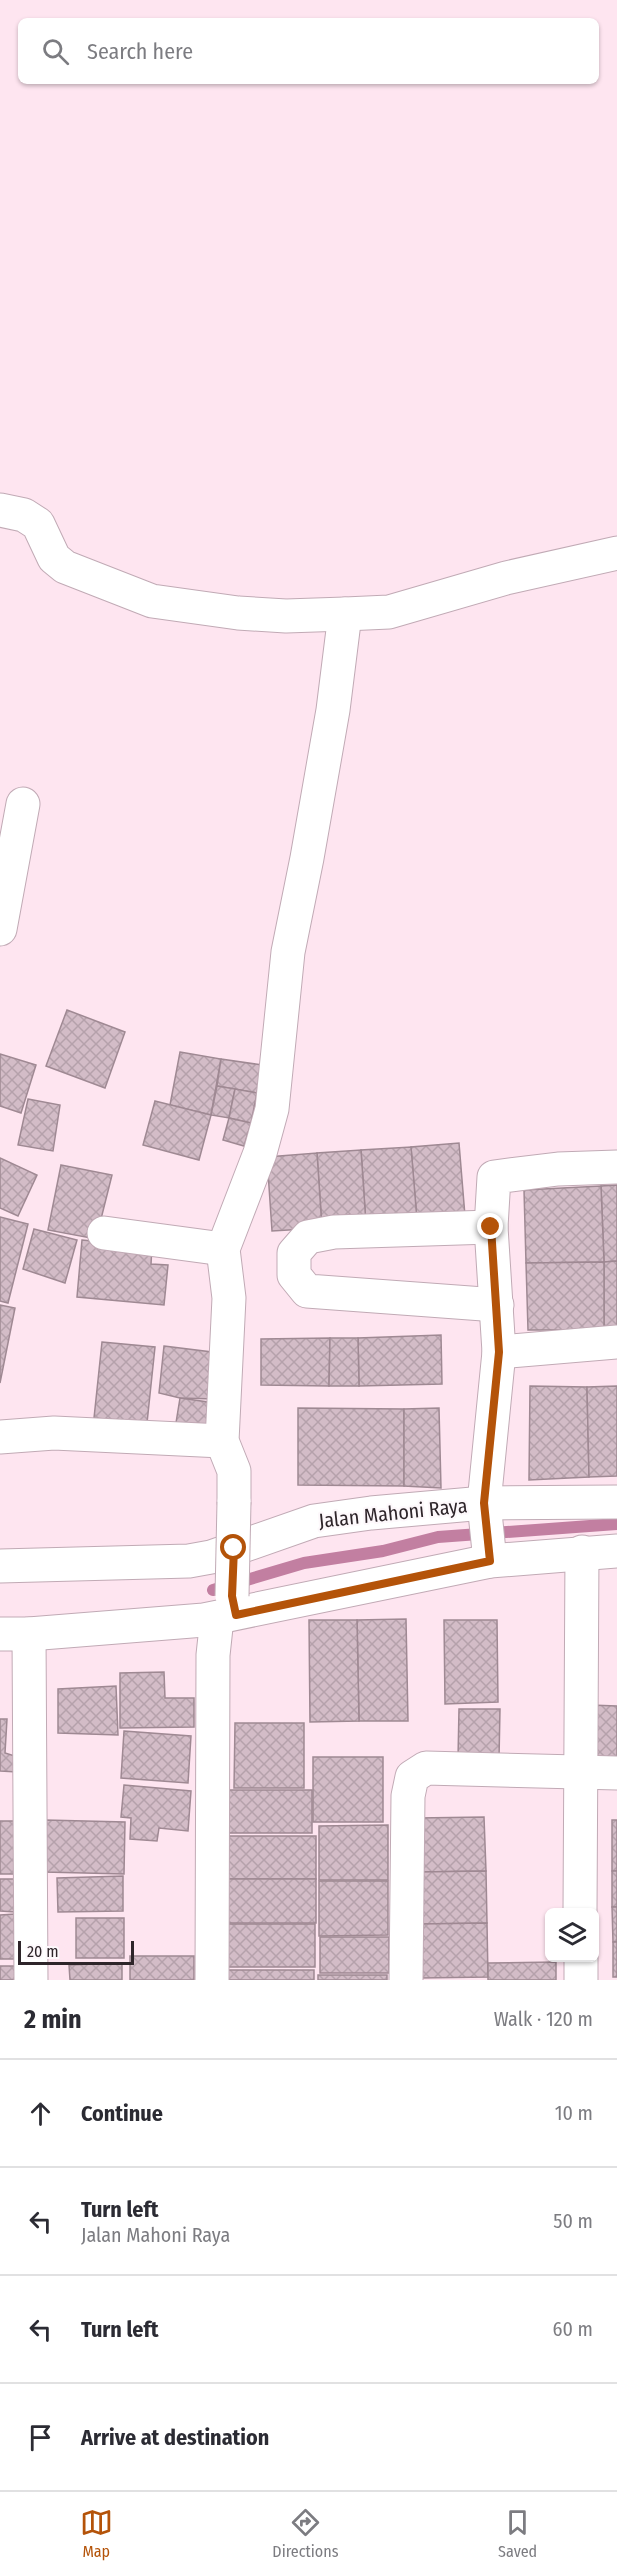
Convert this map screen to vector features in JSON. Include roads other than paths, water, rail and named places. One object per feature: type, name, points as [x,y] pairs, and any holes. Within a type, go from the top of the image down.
[{"type":"street","points":[[0,510],[24,515],[38,524],[54,558],[65,567],[152,600],[238,613],[286,616],[389,612],[506,578],[617,552]]},
{"type":"street","points":[[212,1980],[213,1655],[228,1610],[234,1502],[234,1471],[222,1441],[229,1298],[223,1249],[260,1153],[272,1108],[288,952],[333,710],[345,615]]},
{"type":"street","points":[[0,929],[23,804]]},
{"type":"street","points":[[486,1534],[499,1352],[491,1227],[494,1177],[558,1169],[617,1167]]},
{"type":"street","points":[[491,1227],[334,1232],[308,1238],[294,1253],[294,1275],[307,1291],[497,1305]]},
{"type":"street","points":[[104,1233],[223,1249]]},
{"type":"street","points":[[499,1352],[617,1342]]},
{"type":"street","points":[[0,1437],[54,1433],[222,1441]]},
{"type":"street","name":"Jalan Mahoni Raya","points":[[14,1634],[164,1624],[228,1610],[486,1534],[617,1502]]},
{"type":"street","name":"Jalan Mahoni Raya","points":[[0,1566],[189,1561],[212,1557],[314,1521],[371,1513],[582,1552],[617,1551]]},
{"type":"street","points":[[580,1908],[582,1552]]},
{"type":"street","points":[[14,1634],[31,1980]]},
{"type":"street","points":[[406,1980],[408,1796],[412,1777],[426,1768],[617,1773]]},
{"type":"street","points":[[580,1962],[581,1980]]},
{"type":"waterway","points":[[213,1590],[304,1563],[383,1551],[438,1537],[617,1524]]}]
